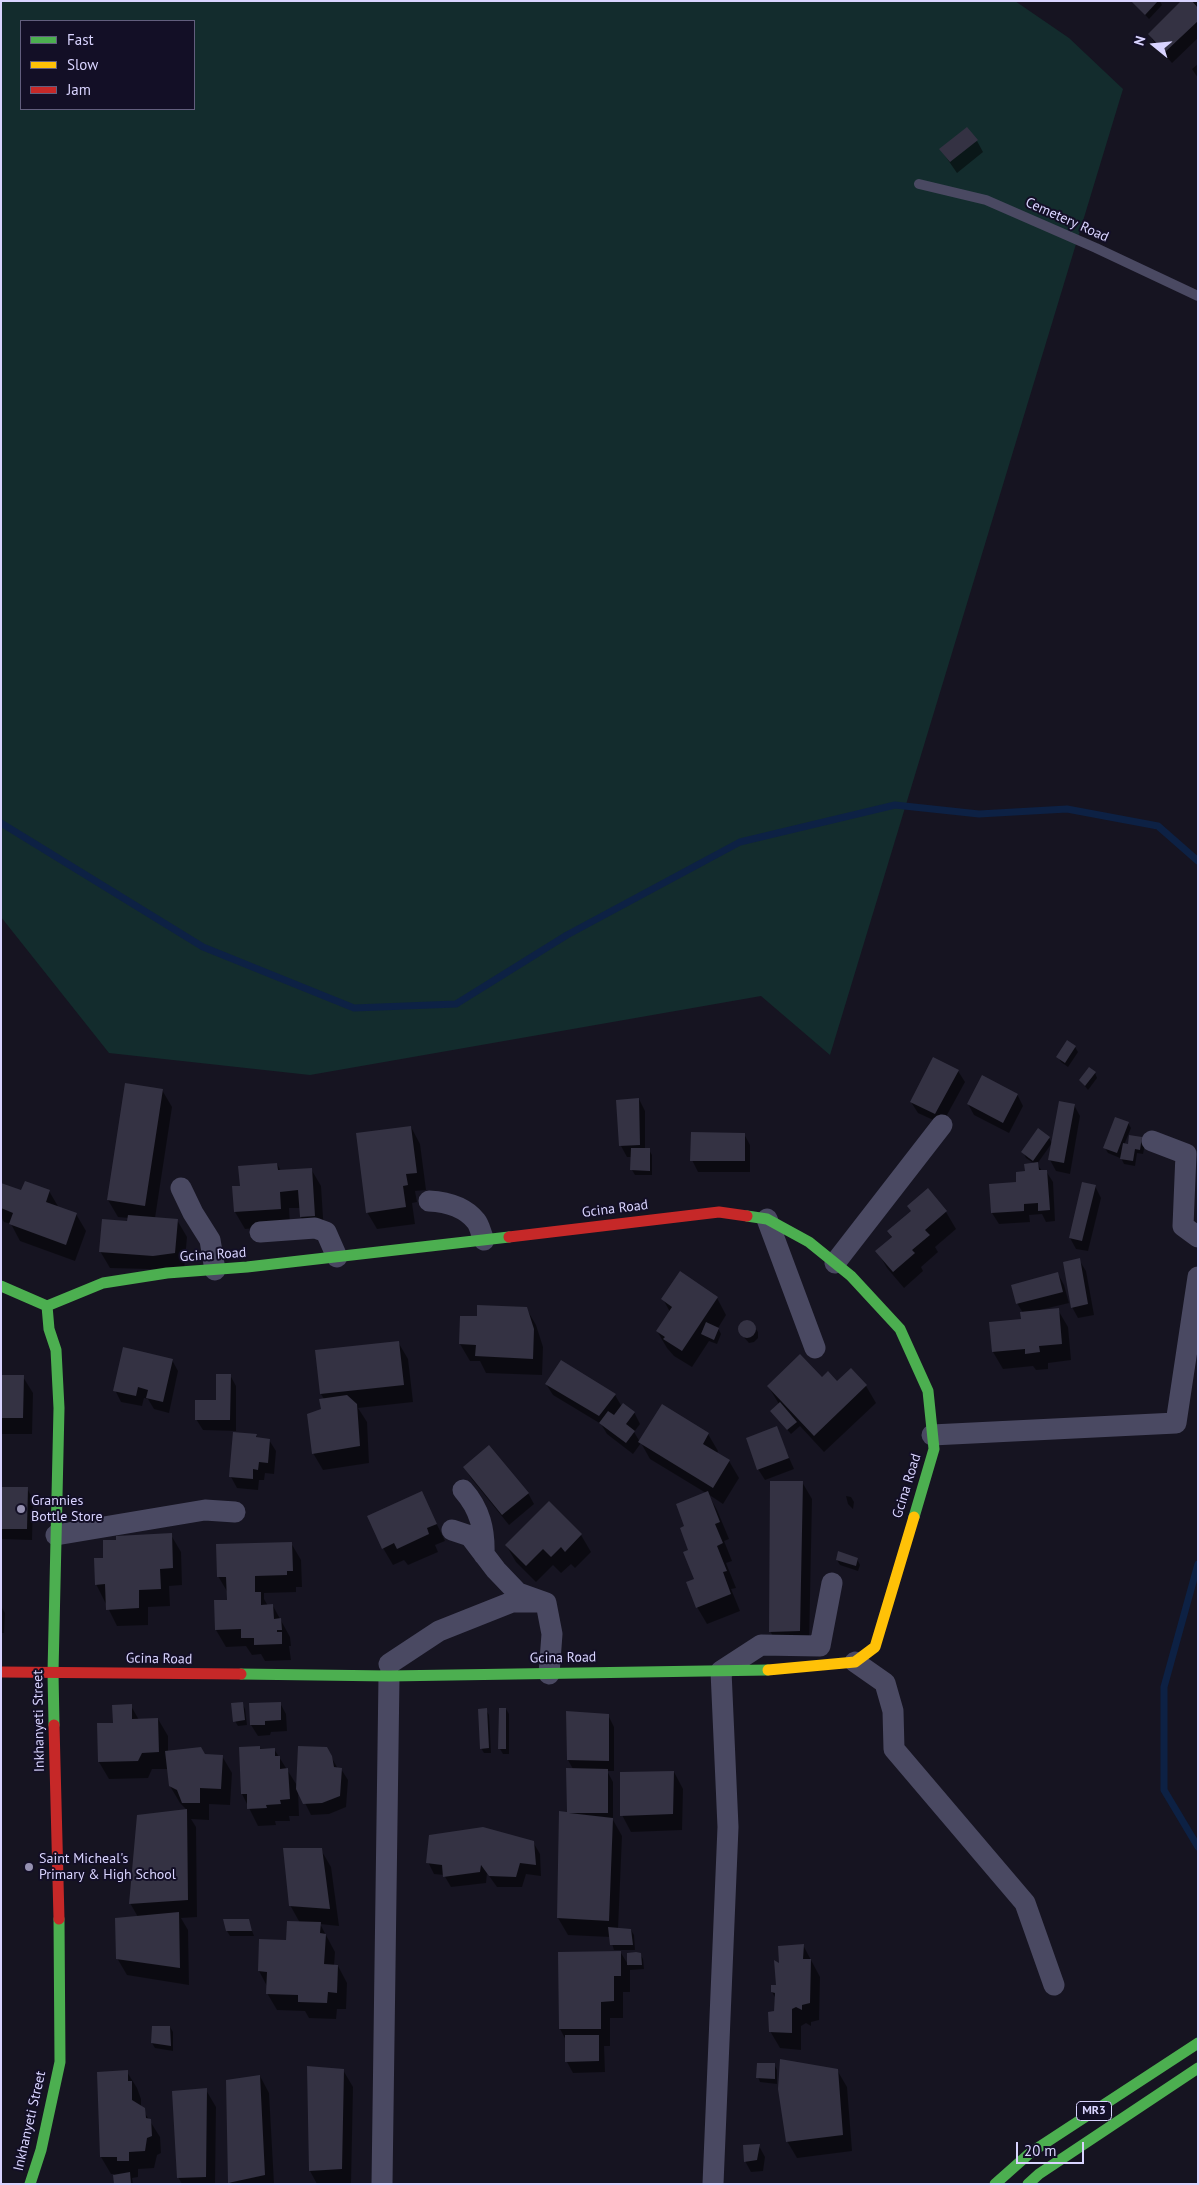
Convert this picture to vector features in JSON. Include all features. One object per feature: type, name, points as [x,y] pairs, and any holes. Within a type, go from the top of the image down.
[{"type":"main road","name":"Gcina Road","points":[[1,1672],[389,1670],[548,1674],[784,1670],[855,1662],[874,1647],[934,1449],[928,1391],[900,1329],[851,1276],[808,1242],[767,1219],[719,1212],[337,1257],[215,1270],[167,1273],[103,1283],[47,1306]]},
{"type":"main road","points":[[1,1286],[47,1306]]},
{"type":"main road","name":"Inkhanyeti Street","points":[[30,2184],[41,2150],[60,2062],[53,1672],[59,1408],[56,1350],[49,1329],[47,1306]]},
{"type":"main road","name":"MR3","points":[[995,2184],[1030,2153],[1198,2044]]},
{"type":"main road","name":"MR3","points":[[1028,2184],[1039,2174],[1198,2068]]},
{"type":"street","points":[[835,1263],[942,1125]]},
{"type":"street","points":[[1152,1141],[1186,1154],[1183,1226],[1198,1237]]},
{"type":"street","points":[[181,1188],[193,1213],[210,1240],[215,1270]]},
{"type":"street","points":[[429,1201],[446,1202],[460,1209],[476,1222],[484,1240]]},
{"type":"street","points":[[767,1219],[815,1348]]},
{"type":"street","points":[[260,1232],[315,1228],[326,1232],[337,1257]]},
{"type":"street","points":[[932,1435],[1176,1423],[1198,1277]]},
{"type":"street","points":[[463,1490],[471,1499],[479,1515],[484,1534],[484,1555]]},
{"type":"street","points":[[56,1535],[204,1510],[235,1512]]},
{"type":"street","points":[[452,1530],[470,1536],[484,1555],[518,1593],[546,1603]]},
{"type":"street","points":[[713,2184],[728,1827],[721,1671],[762,1645],[820,1646],[832,1584]]},
{"type":"street","points":[[382,2184],[389,1670],[439,1630],[512,1602],[546,1603]]},
{"type":"street","points":[[546,1603],[552,1634],[548,1674]]},
{"type":"street","points":[[855,1662],[885,1683],[893,1711],[894,1749],[1025,1903],[1054,1985]]},
{"type":"lane","name":"Cemetery Road","points":[[919,184],[986,200],[1096,248],[1198,296]]},
{"type":"green space","points":[[1,1],[1015,1],[1069,38],[1123,89],[830,1055],[761,996],[310,1075],[109,1053],[1,917]]},
{"type":"building","points":[[1131,1],[1158,1],[1145,15]]},
{"type":"building","points":[[1181,1],[1192,1],[1198,8],[1198,21],[1165,52],[1148,34]]},
{"type":"building","points":[[967,127],[978,140],[950,162],[939,149]]},
{"type":"building","points":[[1067,1040],[1076,1046],[1065,1063],[1056,1057]]},
{"type":"building","points":[[933,1057],[959,1070],[935,1114],[910,1102]]},
{"type":"building","points":[[1089,1067],[1096,1072],[1085,1086],[1079,1080]]},
{"type":"building","points":[[982,1075],[1018,1094],[1003,1123],[967,1104]]},
{"type":"building","points":[[125,1083],[163,1089],[145,1206],[107,1200]]},
{"type":"building","points":[[639,1098],[640,1145],[619,1146],[616,1100]]},
{"type":"building","points":[[1059,1101],[1075,1104],[1064,1163],[1048,1160]]},
{"type":"building","points":[[1115,1117],[1129,1122],[1117,1153],[1103,1148]]},
{"type":"building","points":[[411,1126],[417,1173],[406,1174],[408,1185],[403,1186],[406,1207],[366,1213],[356,1133]]},
{"type":"building","points":[[1038,1128],[1050,1137],[1033,1161],[1021,1152]]},
{"type":"building","points":[[691,1132],[745,1133],[745,1161],[690,1161]]},
{"type":"building","points":[[1129,1135],[1142,1137],[1140,1150],[1135,1149],[1133,1161],[1120,1159],[1123,1143],[1128,1144]]},
{"type":"building","points":[[631,1148],[650,1148],[650,1171],[630,1170]]},
{"type":"building","points":[[1038,1162],[1039,1170],[1047,1170],[1050,1210],[1038,1211],[1038,1203],[1024,1204],[1024,1211],[991,1213],[989,1184],[1016,1182],[1016,1172],[1025,1171],[1024,1164]]},
{"type":"building","points":[[277,1163],[278,1170],[312,1168],[315,1216],[300,1217],[298,1190],[280,1192],[281,1209],[234,1212],[232,1186],[240,1186],[238,1166]]},
{"type":"building","points":[[25,1181],[50,1190],[46,1202],[77,1213],[66,1245],[9,1224],[13,1213],[1,1208],[1,1183],[21,1190]]},
{"type":"building","points":[[1082,1182],[1096,1185],[1082,1241],[1069,1238]]},
{"type":"building","points":[[928,1188],[947,1211],[925,1230],[930,1235],[912,1250],[915,1253],[893,1272],[875,1251],[892,1237],[887,1231],[911,1211],[907,1206]]},
{"type":"building","points":[[128,1215],[178,1219],[175,1253],[153,1256],[99,1252],[102,1219],[127,1221]]},
{"type":"building","points":[[1080,1258],[1088,1304],[1071,1308],[1063,1262]]},
{"type":"building","points":[[680,1271],[718,1297],[682,1351],[663,1339],[665,1337],[656,1331],[672,1307],[661,1299]]},
{"type":"building","points":[[1058,1272],[1063,1292],[1016,1304],[1011,1285]]},
{"type":"building","points":[[477,1305],[527,1307],[534,1329],[533,1359],[475,1356],[476,1345],[459,1344],[460,1316],[477,1316]]},
{"type":"building","points":[[1059,1308],[1062,1344],[1039,1346],[1040,1352],[1025,1354],[1025,1349],[992,1352],[989,1322],[1021,1319],[1020,1312]]},
{"type":"building","points":[[747,1320],[753,1323],[756,1329],[753,1335],[747,1338],[741,1335],[738,1329],[741,1323]]},
{"type":"building","points":[[706,1322],[719,1328],[714,1340],[701,1334]]},
{"type":"building","points":[[399,1341],[404,1385],[320,1394],[315,1350]]},
{"type":"building","points":[[123,1347],[173,1359],[163,1402],[146,1398],[148,1390],[138,1387],[136,1396],[113,1391]]},
{"type":"building","points":[[800,1354],[822,1377],[828,1371],[837,1381],[851,1368],[867,1385],[814,1436],[767,1386]]},
{"type":"building","points":[[561,1360],[616,1394],[599,1416],[545,1384]]},
{"type":"building","points":[[216,1374],[231,1374],[230,1420],[195,1420],[195,1400],[216,1400]]},
{"type":"building","points":[[1,1375],[24,1375],[23,1418],[1,1418]]},
{"type":"building","points":[[347,1395],[357,1404],[360,1446],[312,1454],[307,1414],[321,1409],[319,1399]]},
{"type":"building","points":[[780,1402],[797,1422],[787,1430],[770,1411]]},
{"type":"building","points":[[623,1403],[635,1412],[626,1424],[635,1431],[626,1443],[599,1423],[608,1411],[614,1415]]},
{"type":"building","points":[[662,1404],[709,1433],[703,1444],[730,1460],[713,1488],[638,1442]]},
{"type":"building","points":[[777,1426],[789,1458],[757,1470],[746,1438]]},
{"type":"building","points":[[233,1432],[257,1434],[256,1437],[270,1439],[268,1463],[259,1462],[258,1470],[253,1469],[253,1479],[229,1477]]},
{"type":"building","points":[[489,1445],[529,1493],[502,1515],[463,1467]]},
{"type":"building","points":[[770,1481],[803,1481],[800,1631],[769,1632]]},
{"type":"building","points":[[1,1487],[28,1487],[27,1529],[1,1529]]},
{"type":"building","points":[[422,1491],[437,1524],[427,1528],[429,1534],[397,1549],[394,1543],[382,1549],[367,1516]]},
{"type":"building","points":[[708,1491],[720,1522],[715,1524],[723,1543],[717,1546],[727,1571],[723,1572],[731,1594],[696,1608],[686,1582],[694,1579],[683,1552],[688,1550],[680,1528],[684,1526],[676,1504]]},
{"type":"building","points":[[549,1501],[582,1534],[565,1552],[561,1547],[551,1557],[543,1549],[526,1566],[505,1545]]},
{"type":"building","points":[[172,1533],[173,1568],[160,1569],[161,1589],[139,1590],[139,1608],[106,1610],[105,1584],[95,1585],[94,1558],[103,1558],[103,1540],[116,1540],[116,1536]]},
{"type":"building","points":[[292,1542],[293,1571],[287,1571],[287,1575],[255,1576],[255,1592],[261,1592],[261,1605],[273,1604],[274,1619],[281,1618],[282,1630],[277,1630],[277,1632],[282,1632],[282,1644],[254,1645],[254,1638],[241,1638],[241,1629],[215,1630],[214,1600],[227,1600],[226,1577],[217,1577],[216,1544]]},
{"type":"building","points":[[838,1551],[858,1558],[856,1566],[836,1560]]},
{"type":"building","points":[[243,1702],[245,1720],[233,1722],[231,1703]]},
{"type":"building","points":[[281,1702],[281,1720],[265,1721],[265,1725],[250,1725],[249,1703]]},
{"type":"building","points":[[132,1704],[132,1719],[158,1718],[159,1752],[142,1753],[138,1761],[98,1762],[97,1723],[113,1723],[112,1705]]},
{"type":"building","points":[[487,1708],[489,1748],[480,1749],[478,1709]]},
{"type":"building","points":[[499,1708],[506,1708],[506,1749],[498,1749]]},
{"type":"building","points":[[566,1711],[609,1714],[609,1761],[567,1760]]},
{"type":"building","points":[[260,1746],[260,1749],[275,1748],[275,1756],[280,1756],[280,1769],[288,1768],[290,1799],[280,1800],[281,1804],[266,1805],[267,1808],[247,1809],[247,1794],[241,1794],[239,1747]]},
{"type":"building","points":[[298,1746],[327,1747],[332,1756],[334,1767],[342,1768],[340,1796],[322,1803],[303,1804],[296,1789]]},
{"type":"building","points":[[201,1747],[205,1754],[223,1755],[221,1789],[200,1788],[200,1803],[182,1803],[177,1790],[169,1786],[165,1751]]},
{"type":"building","points":[[566,1768],[608,1769],[608,1813],[569,1813],[613,1818],[609,1921],[557,1918],[559,1811],[567,1812]]},
{"type":"building","points":[[674,1771],[673,1814],[620,1816],[620,1772]]},
{"type":"building","points":[[187,1809],[188,1900],[129,1904],[137,1815]]},
{"type":"building","points":[[483,1827],[534,1841],[536,1865],[520,1863],[516,1877],[489,1876],[481,1865],[480,1872],[443,1877],[442,1865],[426,1863],[429,1835]]},
{"type":"building","points":[[283,1848],[322,1848],[330,1909],[289,1906]]},
{"type":"building","points":[[179,1912],[180,1968],[116,1959],[115,1918]]},
{"type":"building","points":[[223,1919],[249,1919],[252,1931],[226,1931]]},
{"type":"building","points":[[287,1921],[321,1922],[320,1933],[326,1934],[324,1964],[338,1965],[337,1993],[328,1992],[327,2003],[298,2002],[298,1995],[266,1994],[267,1972],[258,1971],[259,1939],[286,1940]]},
{"type":"building","points":[[608,1927],[631,1929],[633,1945],[610,1945]]},
{"type":"building","points":[[804,1944],[803,1959],[811,1959],[810,2003],[802,2005],[802,2010],[796,2007],[792,2009],[792,2033],[769,2032],[768,2012],[774,2011],[775,1993],[771,1992],[771,1985],[776,1985],[774,1960],[779,1963],[778,1946]]},
{"type":"building","points":[[621,1951],[621,1976],[614,1976],[614,2001],[601,2002],[601,2029],[559,2029],[558,1952]]},
{"type":"building","points":[[627,1953],[641,1953],[642,1965],[627,1965]]},
{"type":"building","points":[[152,2026],[170,2026],[171,2046],[151,2043]]},
{"type":"building","points":[[565,2035],[599,2035],[599,2061],[565,2062]]},
{"type":"building","points":[[780,2059],[838,2069],[843,2135],[786,2142],[778,2089]]},
{"type":"building","points":[[757,2063],[775,2063],[775,2079],[756,2078]]},
{"type":"building","points":[[307,2066],[344,2069],[342,2169],[309,2171]]},
{"type":"building","points":[[128,2070],[128,2081],[132,2081],[132,2100],[145,2108],[146,2118],[151,2119],[152,2136],[147,2138],[145,2151],[129,2152],[129,2161],[117,2161],[117,2157],[100,2157],[97,2072]]},
{"type":"building","points":[[260,2075],[265,2175],[228,2183],[226,2080]]},
{"type":"building","points":[[207,2088],[206,2177],[177,2178],[172,2091]]},
{"type":"building","points":[[760,2144],[757,2160],[744,2162],[743,2145]]},
{"type":"building","points":[[130,2172],[131,2184],[114,2184],[113,2175]]},
{"type":"waterway","points":[[1,823],[203,947],[354,1008],[456,1004],[567,935],[740,842],[895,805],[979,814],[1067,809],[1158,826],[1198,861]]},
{"type":"waterway","points":[[1198,1564],[1164,1687],[1164,1790],[1198,1847]]},
{"type":"traffic: fast","points":[[747,1216],[767,1219],[809,1242],[851,1276],[900,1329],[928,1391],[934,1449],[914,1517]]},
{"type":"traffic: fast","points":[[47,1306],[103,1283],[167,1273],[247,1267],[509,1237]]},
{"type":"traffic: fast","points":[[1,1286],[47,1306],[49,1329],[56,1350],[59,1408],[53,1672],[54,1725]]},
{"type":"traffic: fast","points":[[241,1674],[389,1676],[768,1670]]},
{"type":"traffic: fast","points":[[30,2184],[41,2150],[60,2062],[59,1919]]},
{"type":"traffic: fast","points":[[995,2184],[1030,2153],[1198,2043]]},
{"type":"traffic: fast","points":[[1028,2184],[1039,2174],[1198,2068]]},
{"type":"traffic: slow","points":[[768,1670],[855,1662],[875,1647],[914,1517]]},
{"type":"traffic: jam","points":[[509,1237],[719,1212],[747,1216]]},
{"type":"traffic: jam","points":[[1,1672],[241,1674]]},
{"type":"traffic: jam","points":[[54,1725],[59,1919]]},
{"type":"place","name":"Grannies Bottle Store","points":[[21,1509]]},
{"type":"place","name":"Saint Micheal's Primary & High School","points":[[29,1867]]}]
